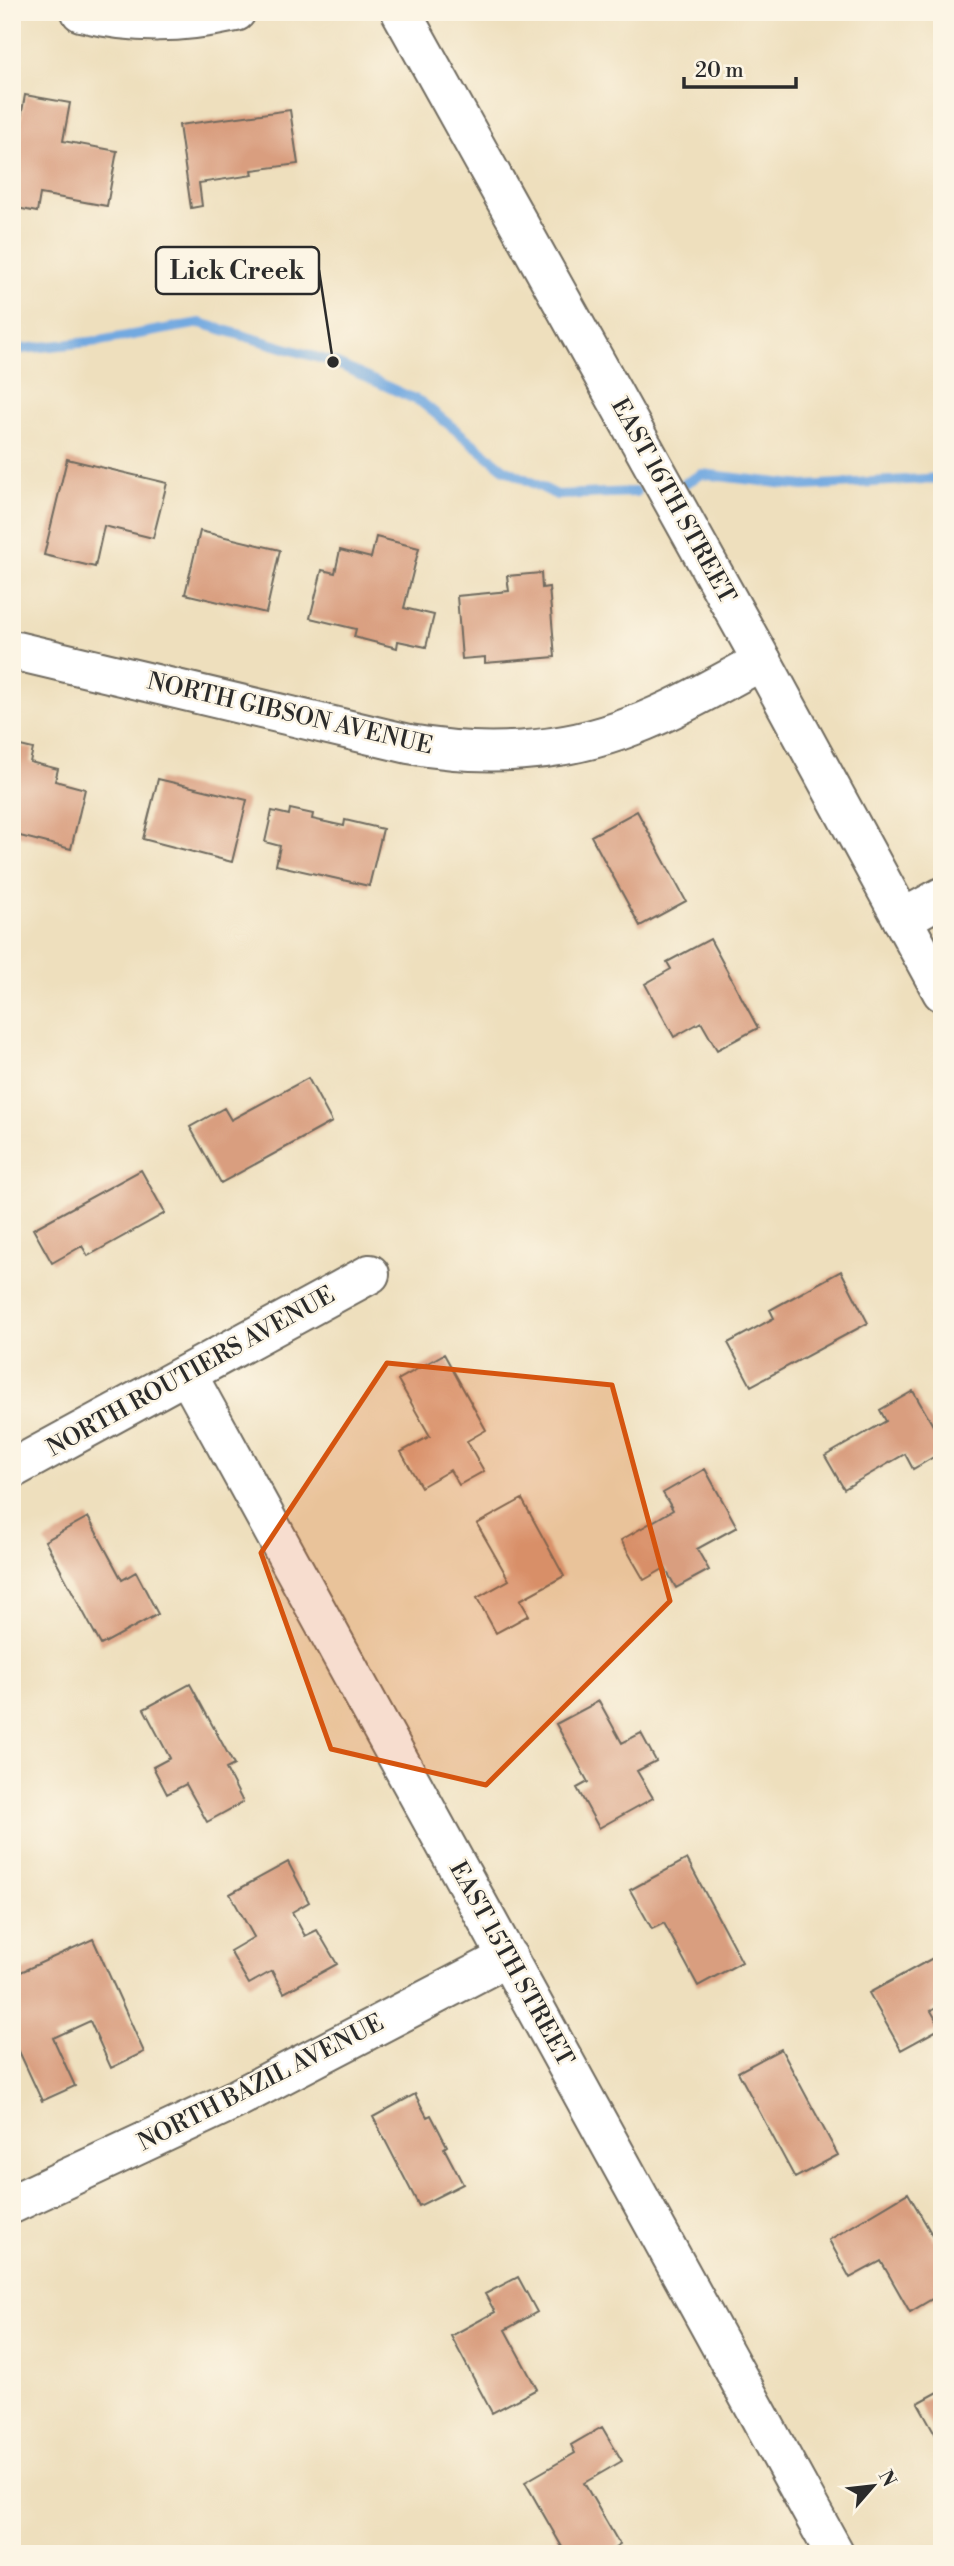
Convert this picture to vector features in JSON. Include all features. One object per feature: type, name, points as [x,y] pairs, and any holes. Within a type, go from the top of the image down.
[{"type":"street","points":[[81,12],[125,21],[180,23],[236,12]]},
{"type":"street","name":"EAST 16TH STREET","points":[[401,12],[762,661],[942,992]]},
{"type":"street","name":"NORTH GIBSON AVENUE","points":[[12,650],[409,744],[459,751],[494,752],[563,744],[629,727],[678,706],[762,661]]},
{"type":"street","points":[[902,919],[942,897]]},
{"type":"street","name":"NORTH ROUTIERS AVENUE","points":[[12,1469],[370,1274]]},
{"type":"street","name":"EAST 15TH STREET","points":[[187,1374],[835,2554]]},
{"type":"street","name":"NORTH BAZIL AVENUE","points":[[12,2204],[234,2100],[508,1957]]},
{"type":"highlighted area","points":[[387,1363],[612,1385],[670,1601],[486,1785],[331,1749],[261,1553]]},
{"type":"building","points":[[25,95],[70,103],[63,141],[117,151],[107,206],[40,194],[37,212],[12,207],[12,167]]},
{"type":"building","points":[[290,110],[298,164],[252,170],[253,175],[199,183],[202,206],[191,208],[179,125]]},
{"type":"building","points":[[67,459],[167,483],[153,538],[104,526],[95,567],[44,555]]},
{"type":"building","points":[[200,531],[280,550],[266,613],[185,594]]},
{"type":"building","points":[[376,537],[419,548],[404,608],[434,615],[426,647],[398,641],[397,648],[354,637],[356,629],[310,618],[322,570],[335,573],[340,550],[371,558]]},
{"type":"building","points":[[541,573],[542,588],[549,587],[555,657],[485,663],[485,657],[462,659],[457,596],[509,591],[507,576]]},
{"type":"building","points":[[12,744],[33,749],[30,762],[58,769],[55,781],[85,789],[71,849],[12,834]]},
{"type":"building","points":[[158,779],[247,800],[232,862],[143,839]]},
{"type":"building","points":[[290,809],[313,814],[312,819],[344,826],[345,820],[383,829],[369,886],[276,865],[280,846],[265,842],[272,811],[289,815]]},
{"type":"building","points":[[637,811],[686,901],[640,926],[591,836]]},
{"type":"building","points":[[710,939],[758,1028],[717,1050],[701,1022],[674,1037],[645,984],[671,969],[667,962]]},
{"type":"building","points":[[308,1078],[332,1122],[221,1183],[190,1127],[224,1108],[231,1120]]},
{"type":"building","points":[[141,1170],[165,1213],[88,1256],[82,1246],[52,1263],[33,1229]]},
{"type":"building","points":[[841,1271],[868,1323],[751,1386],[728,1343],[774,1318],[770,1310]]},
{"type":"building","points":[[444,1354],[486,1430],[467,1441],[484,1471],[459,1485],[450,1470],[421,1487],[401,1452],[430,1436],[398,1380]]},
{"type":"building","points":[[913,1391],[942,1441],[942,1452],[913,1469],[905,1454],[844,1489],[825,1456],[886,1421],[880,1410]]},
{"type":"building","points":[[705,1469],[737,1527],[697,1549],[709,1570],[676,1588],[665,1568],[644,1580],[621,1540],[673,1510],[663,1493]]},
{"type":"building","points":[[522,1499],[564,1576],[520,1600],[529,1615],[496,1633],[477,1598],[509,1580],[477,1524]]},
{"type":"building","points":[[88,1517],[122,1580],[136,1572],[158,1614],[101,1645],[45,1541]]},
{"type":"building","points":[[190,1684],[234,1765],[226,1769],[243,1802],[207,1822],[186,1784],[167,1794],[153,1767],[170,1758],[144,1709]]},
{"type":"building","points":[[599,1701],[622,1743],[641,1733],[656,1761],[637,1771],[653,1798],[599,1828],[577,1788],[588,1782],[556,1724]]},
{"type":"building","points":[[687,1859],[742,1962],[698,1986],[664,1923],[652,1929],[630,1890]]},
{"type":"building","points":[[288,1862],[309,1902],[292,1912],[305,1936],[317,1930],[337,1964],[284,1993],[272,1971],[249,1984],[230,1951],[254,1937],[230,1894]]},
{"type":"building","points":[[93,1939],[144,2052],[111,2068],[90,2021],[53,2038],[75,2086],[42,2101],[12,2036],[12,1976]]},
{"type":"building","points":[[942,1953],[942,2005],[931,2011],[941,2028],[901,2050],[869,1993]]},
{"type":"building","points":[[781,2049],[838,2155],[795,2178],[738,2072]]},
{"type":"building","points":[[415,2094],[427,2117],[431,2115],[463,2184],[419,2206],[373,2117]]},
{"type":"building","points":[[908,2193],[942,2252],[942,2293],[910,2312],[881,2261],[850,2278],[829,2240]]},
{"type":"building","points":[[518,2277],[537,2312],[505,2330],[537,2389],[492,2413],[451,2336],[495,2312],[485,2294]]},
{"type":"building","points":[[942,2390],[942,2446],[918,2403]]},
{"type":"building","points":[[602,2427],[622,2461],[584,2483],[620,2545],[605,2554],[566,2554],[525,2482],[575,2453],[571,2445]]},
{"type":"waterway","points":[[12,350],[99,341],[200,323],[333,362],[421,402],[503,468],[557,495],[636,492]]},
{"type":"waterway","points":[[682,485],[702,474],[804,486],[942,478]]},
{"type":"place","name":"Lick Creek","points":[[333,362]]}]
